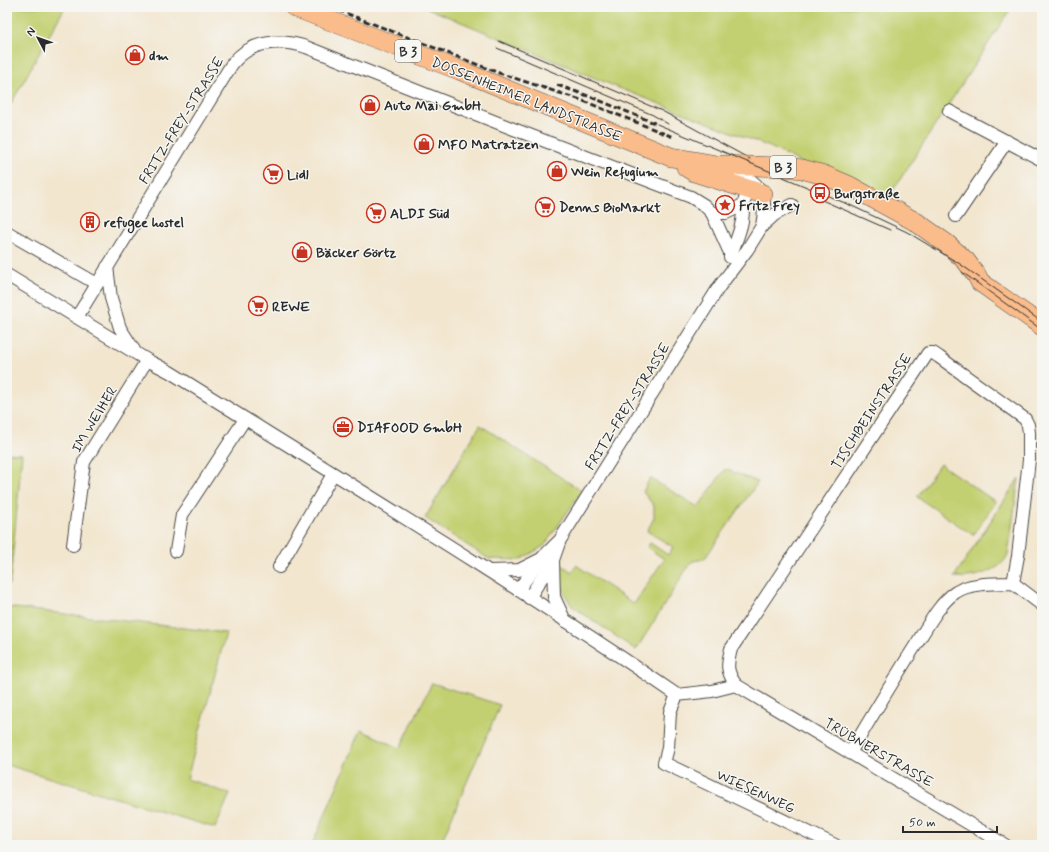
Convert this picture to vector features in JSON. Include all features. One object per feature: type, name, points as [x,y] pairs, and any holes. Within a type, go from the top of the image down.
[{"type":"main road","name":"DOSSENHEIMER LANDSTRASSE","points":[[294,7],[458,70],[671,157],[694,172],[753,194],[768,178],[774,177],[799,178],[819,183],[838,181]]},
{"type":"main road","name":"DOSSENHEIMER LANDSTRASSE","points":[[671,157],[725,166],[785,167],[802,169],[824,175],[838,181],[864,193],[922,226],[947,244],[966,261],[980,282],[1042,326]]},
{"type":"street","name":"FRITZ-FREY-STRASSE","points":[[77,317],[232,64],[242,54],[259,45],[277,43],[297,44],[306,47],[655,184],[685,194],[704,205],[712,213],[731,255]]},
{"type":"street","points":[[949,111],[1042,160]]},
{"type":"street","points":[[956,216],[1007,141]]},
{"type":"street","name":"DOSSENHEIMER LANDSTRASSE","points":[[725,166],[744,176],[753,194]]},
{"type":"street","points":[[712,213],[726,213],[753,194]]},
{"type":"street","name":"FRITZ-FREY-STRASSE","points":[[719,287],[753,194],[765,208],[762,226]]},
{"type":"street","name":"FRITZ-FREY-STRASSE","points":[[529,598],[548,558],[719,287],[747,250],[762,226],[774,215],[792,205]]},
{"type":"street","points":[[7,232],[97,284]]},
{"type":"street","points":[[107,267],[111,298],[120,328],[136,353]]},
{"type":"street","points":[[7,275],[147,360],[170,372],[490,572],[677,695],[712,692],[736,685]]},
{"type":"street","name":"TISCHBEINSTRASSE","points":[[736,685],[729,676],[727,664],[731,649],[928,353],[933,353],[939,357],[1024,419],[1028,425],[1029,447],[1026,493],[1013,583]]},
{"type":"street","name":"IM WEIHER","points":[[73,545],[84,462],[147,360]]},
{"type":"street","points":[[176,552],[182,515],[245,419]]},
{"type":"street","points":[[279,567],[333,474]]},
{"type":"street","points":[[490,572],[519,570],[548,558]]},
{"type":"street","name":"FRITZ-FREY-STRASSE","points":[[518,590],[548,558]]},
{"type":"street","name":"FRITZ-FREY-STRASSE","points":[[548,558],[554,598],[565,621]]},
{"type":"street","points":[[850,753],[884,694],[946,599],[955,592],[966,587],[1013,583],[1042,605]]},
{"type":"street","name":"TRÜBNERSTRASSE","points":[[736,685],[1006,845]]},
{"type":"street","name":"WIESENWEG","points":[[677,695],[670,712],[668,748],[664,763],[835,845]]},
{"type":"green space","points":[[7,7],[65,7],[7,111]]},
{"type":"green space","points":[[425,7],[1012,7],[884,204],[770,147],[619,88]]},
{"type":"green space","points":[[480,425],[582,491],[544,546],[520,560],[489,559],[425,518]]},
{"type":"green space","points":[[7,453],[22,454],[10,584],[7,584]]},
{"type":"green space","points":[[940,464],[996,502],[973,535],[917,497]]},
{"type":"green space","points":[[725,469],[758,482],[705,558],[691,562],[636,650],[572,606],[564,593],[558,576],[562,565],[572,572],[576,565],[634,604],[664,559],[647,547],[650,543],[668,555],[673,547],[647,531],[654,518],[654,506],[643,492],[650,478],[698,507]]},
{"type":"green space","points":[[1019,478],[1008,554],[1005,560],[993,570],[985,573],[969,577],[954,577]]},
{"type":"green space","points":[[7,607],[226,633],[187,779],[230,794],[215,828],[7,765]]},
{"type":"green space","points":[[432,683],[500,705],[440,845],[312,845],[361,730],[400,748]]},
{"type":"tram line","points":[[499,41],[662,111],[750,159]]},
{"type":"tram line","points":[[497,48],[653,115],[668,124]]},
{"type":"tram line","points":[[657,124],[852,206],[907,232],[960,264],[1042,322]]},
{"type":"tram line","points":[[815,197],[890,230]]},
{"type":"tram line","points":[[962,272],[1042,330]]},
{"type":"railway","points":[[330,7],[499,73],[581,100],[673,137]]},
{"type":"railway","points":[[557,85],[657,124]]},
{"type":"place","name":"dm","points":[[135,55]]},
{"type":"place","name":"Auto Mai GmbH","points":[[370,105]]},
{"type":"place","name":"MFO Matratzen","points":[[424,144]]},
{"type":"place","name":"Wein Refugium","points":[[557,171]]},
{"type":"place","name":"Lidl","points":[[273,174]]},
{"type":"place","name":"Burgstraße","points":[[820,193]]},
{"type":"place","name":"Fritz Frey","points":[[725,205]]},
{"type":"place","name":"Denns BioMarkt","points":[[545,207]]},
{"type":"place","name":"ALDI Süd","points":[[376,213]]},
{"type":"place","name":"refugee hostel","points":[[90,222]]},
{"type":"place","name":"Bäcker Görtz","points":[[302,252]]},
{"type":"place","name":"REWE","points":[[258,306]]},
{"type":"place","name":"DIAFOOD GmbH","points":[[343,427]]}]
